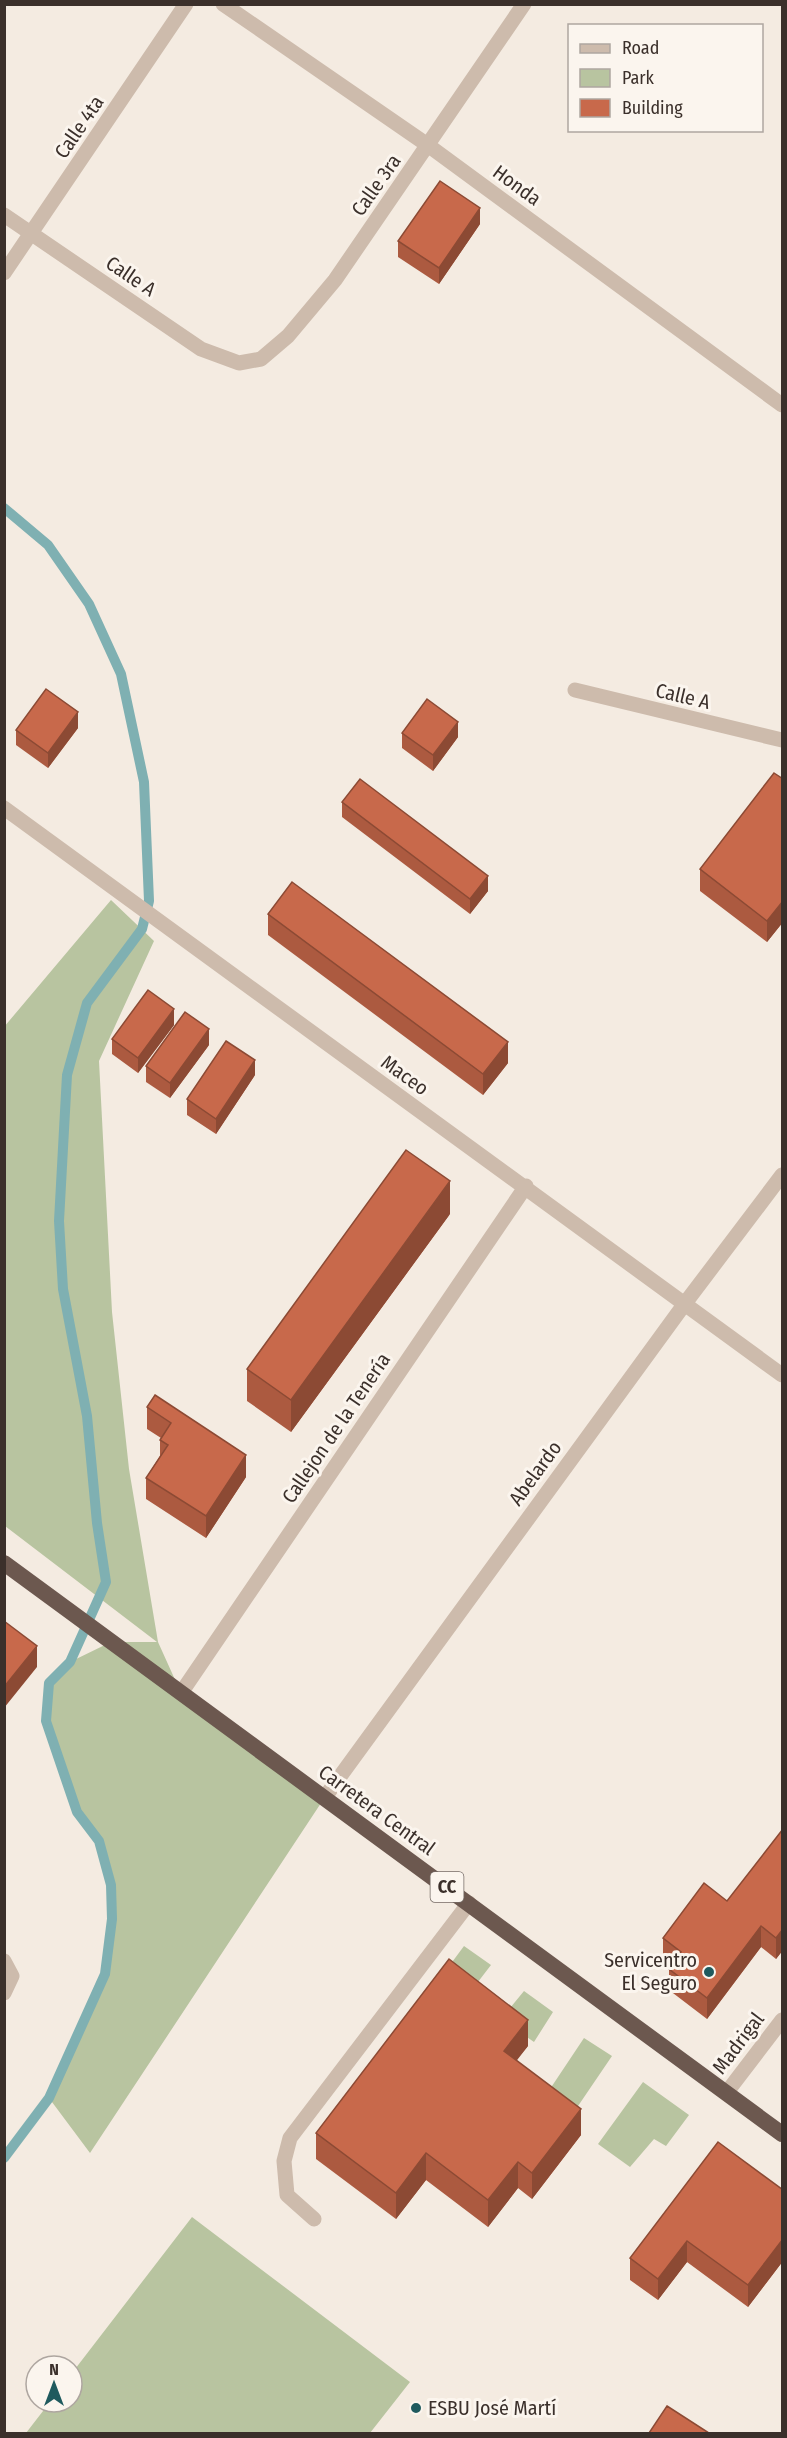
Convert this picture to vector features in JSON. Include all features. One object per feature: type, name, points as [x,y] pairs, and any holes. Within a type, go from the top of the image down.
[{"type":"highway","name":"Carretera Central","points":[[4,1563],[783,2134]]},
{"type":"street","name":"Calle 4ta","points":[[4,273],[186,4]]},
{"type":"street","name":"Honda","points":[[223,4],[429,146],[783,405]]},
{"type":"street","name":"Calle 3ra","points":[[239,363],[261,359],[288,336],[335,280],[429,146],[524,4]]},
{"type":"street","name":"Calle A","points":[[4,215],[201,349],[239,363]]},
{"type":"street","name":"Calle A","points":[[575,690],[783,740]]},
{"type":"street","name":"Maceo","points":[[4,808],[394,1094],[686,1302],[783,1375]]},
{"type":"street","name":"Abelardo","points":[[325,1797],[686,1302],[783,1175]]},
{"type":"street","name":"Callejon de la Tenería","points":[[181,1693],[526,1186]]},
{"type":"street","points":[[314,2219],[286,2196],[284,2161],[290,2138],[469,1903]]},
{"type":"street","points":[[4,1961],[12,1976],[4,1993]]},
{"type":"street","name":"Madrigal","points":[[727,2092],[783,2020]]},
{"type":"green space","points":[[111,900],[154,941],[99,1061],[112,1312],[129,1469],[158,1642],[181,1693],[325,1797],[90,2153],[49,2098],[105,1974],[111,1885],[99,1841],[77,1812],[46,1721],[49,1683],[70,1662],[111,1642],[157,1642],[5,1526],[4,1027]]},
{"type":"green space","points":[[464,1946],[491,1965],[471,1991],[444,1973]]},
{"type":"green space","points":[[524,1991],[553,2012],[534,2042],[501,2019]]},
{"type":"green space","points":[[584,2038],[612,2056],[576,2109],[548,2092]]},
{"type":"green space","points":[[643,2082],[689,2115],[666,2146],[654,2139],[630,2167],[598,2144]]},
{"type":"green space","points":[[192,2217],[410,2382],[370,2433],[26,2433],[41,2414],[84,2414],[84,2357]]},
{"type":"building","points":[[440,181],[480,208],[439,268],[398,241]]},
{"type":"building","points":[[46,689],[78,712],[48,753],[16,730]]},
{"type":"building","points":[[427,699],[458,722],[433,755],[402,733]]},
{"type":"building","points":[[774,773],[783,779],[783,901],[767,921],[700,869]]},
{"type":"building","points":[[360,779],[488,876],[470,899],[342,802]]},
{"type":"building","points":[[292,882],[508,1042],[483,1074],[268,914]]},
{"type":"building","points":[[148,990],[174,1009],[138,1058],[112,1039]]},
{"type":"building","points":[[185,1012],[209,1029],[170,1083],[146,1066]]},
{"type":"building","points":[[226,1041],[255,1060],[216,1119],[187,1099]]},
{"type":"building","points":[[406,1150],[450,1181],[291,1400],[247,1369]]},
{"type":"building","points":[[155,1395],[246,1455],[206,1516],[146,1478],[168,1445],[160,1440],[171,1423],[147,1407]]},
{"type":"building","points":[[4,1621],[37,1646],[4,1687]]},
{"type":"building","points":[[783,1829],[783,1929],[776,1938],[761,1926],[707,1998],[669,1969],[681,1952],[663,1938],[704,1883],[727,1901]]},
{"type":"building","points":[[449,1959],[528,2020],[504,2051],[581,2109],[532,2173],[518,2162],[488,2200],[426,2153],[396,2193],[316,2133]]},
{"type":"building","points":[[718,2142],[783,2190],[783,2239],[748,2285],[687,2241],[658,2279],[630,2258]]},
{"type":"building","points":[[667,2406],[709,2433],[649,2433]]},
{"type":"waterway","points":[[4,508],[48,545],[89,604],[121,674],[144,782],[149,901],[142,929],[87,1003],[67,1075],[59,1221],[63,1289],[87,1416],[97,1523],[106,1582],[70,1662],[49,1683],[46,1721],[77,1812],[99,1841],[111,1885],[112,1919],[105,1974],[49,2098],[4,2158]]},
{"type":"place","name":"Servicentro El Seguro","points":[[709,1972]]},
{"type":"place","name":"ESBU José Martí","points":[[416,2408]]}]
